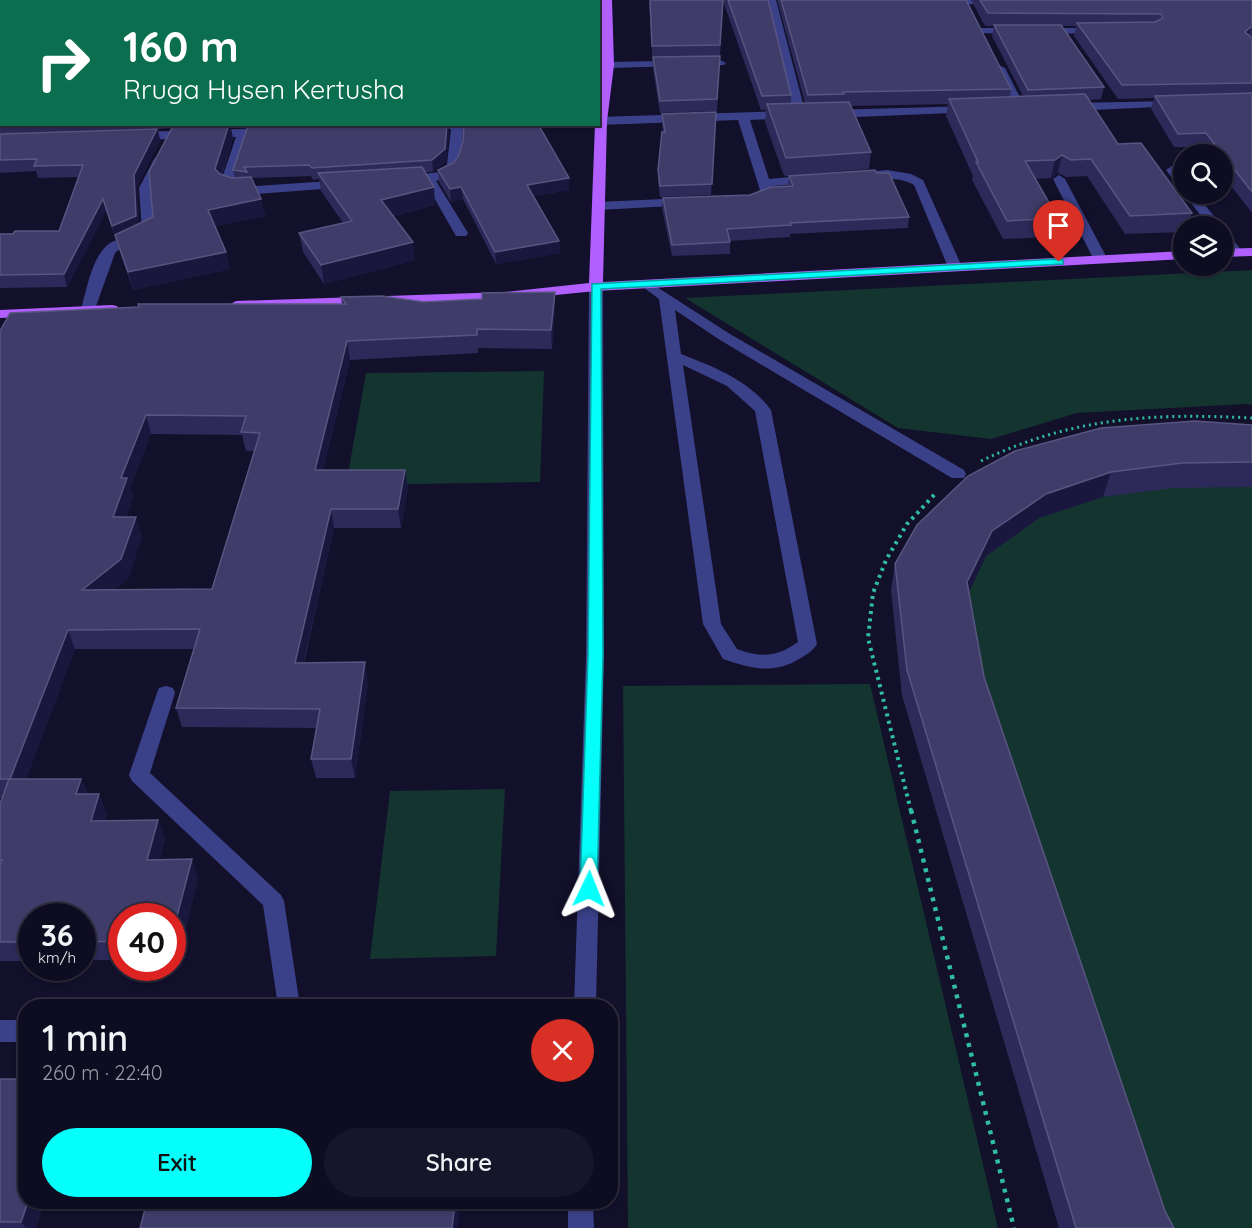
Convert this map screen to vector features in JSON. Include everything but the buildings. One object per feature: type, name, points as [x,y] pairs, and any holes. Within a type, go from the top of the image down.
[{"type":"main road","points":[[600,121],[608,65],[607,0]]},
{"type":"main road","points":[[596,286],[600,126]]},
{"type":"main road","points":[[1233,253],[1252,252]]},
{"type":"main road","points":[[219,305],[505,296],[596,286],[1173,256]]},
{"type":"main road","points":[[0,314],[123,308]]},
{"type":"street","points":[[586,0],[607,0]]},
{"type":"street","points":[[771,0],[812,115]]},
{"type":"street","points":[[980,0],[974,18],[1067,36],[1108,30]]},
{"type":"street","points":[[995,60],[1020,109]]},
{"type":"street","points":[[608,65],[720,63]]},
{"type":"street","points":[[1056,108],[1112,101],[1184,104]]},
{"type":"street","points":[[600,121],[985,110]]},
{"type":"street","points":[[737,200],[749,200],[767,192],[743,117]]},
{"type":"street","points":[[388,181],[429,179],[447,175],[453,169],[457,126],[410,127]]},
{"type":"street","points":[[117,137],[155,130],[172,135],[286,132]]},
{"type":"street","points":[[243,133],[226,184],[229,187],[256,190],[354,183]]},
{"type":"street","points":[[88,309],[107,253],[114,246],[140,238],[149,232],[145,188],[172,135]]},
{"type":"street","points":[[855,176],[909,176],[918,183],[955,267]]},
{"type":"street","points":[[429,179],[461,233]]},
{"type":"street","points":[[763,183],[821,179]]},
{"type":"street","points":[[1059,179],[1101,260]]},
{"type":"street","points":[[598,206],[702,202]]},
{"type":"street","points":[[1198,204],[1208,216]]},
{"type":"street","points":[[646,284],[726,337],[958,474]]},
{"type":"street","points":[[585,999],[596,655],[596,286]]},
{"type":"street","points":[[666,298],[674,356],[712,624],[730,654],[757,664],[788,659],[808,644],[763,410],[747,392],[720,374],[674,356]]},
{"type":"street","points":[[166,693],[140,775],[273,901],[288,999]]},
{"type":"street","points":[[0,1031],[18,1031]]},
{"type":"street","points":[[581,1209],[581,1228]]},
{"type":"path","points":[[1014,1228],[868,638],[875,588],[893,544],[921,506],[958,474],[1007,447],[1062,428],[1124,417],[1191,414],[1252,418]]},
{"type":"green space","points":[[1252,270],[1252,405],[1077,413],[991,439],[898,428],[685,298],[1173,274],[1173,276],[1233,276],[1233,271]]},
{"type":"green space","points":[[544,371],[540,482],[346,485],[366,373]]},
{"type":"green space","points":[[1252,450],[1252,1228],[1059,1228],[902,695],[891,589],[912,550]]},
{"type":"green space","points":[[870,684],[998,1228],[628,1228],[623,686]]},
{"type":"green space","points":[[505,789],[496,956],[370,959],[390,791]]},
{"type":"route","points":[[589,889],[596,655],[596,286],[1059,262]]}]
